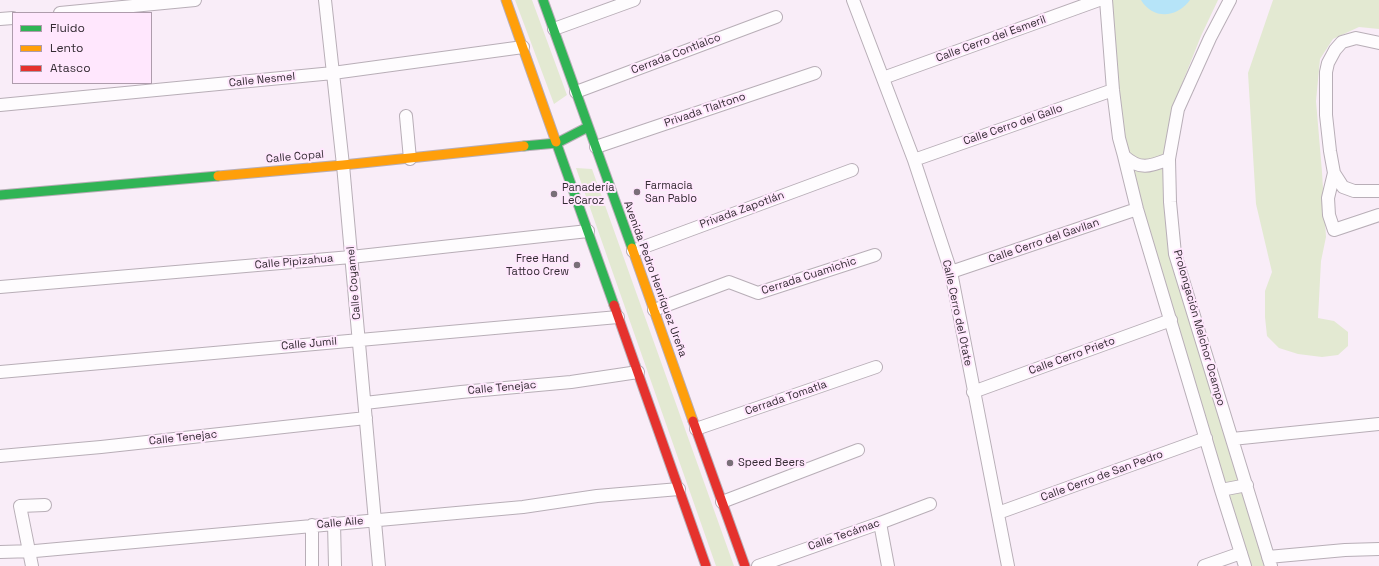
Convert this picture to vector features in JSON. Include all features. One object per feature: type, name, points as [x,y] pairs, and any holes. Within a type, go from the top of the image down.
[{"type":"main road","points":[[506,0],[706,566]]},
{"type":"main road","name":"Avenida Pedro Henríquez Ureña","points":[[543,0],[745,566]]},
{"type":"main road","name":"Calle Copal","points":[[0,195],[410,159],[557,143],[588,126]]},
{"type":"street","points":[[70,12],[195,0]]},
{"type":"street","name":"Calle Coyamel","points":[[325,0],[343,165],[379,566]]},
{"type":"street","points":[[554,29],[634,0]]},
{"type":"street","name":"Calle Cerro del Otate","points":[[853,0],[914,160],[951,272],[973,392],[1008,566]]},
{"type":"street","name":"Calle Cerro del Esmeril","points":[[883,78],[1099,0]]},
{"type":"street","points":[[1106,0],[1112,90],[1119,138],[1136,209],[1245,566]]},
{"type":"street","name":"Prolongación Melchor Ocampo","points":[[1230,0],[1210,38],[1178,109],[1169,159],[1170,202],[1175,254],[1185,290],[1270,561]]},
{"type":"street","name":"Cerrada Contlalco","points":[[576,92],[776,17]]},
{"type":"street","points":[[0,19],[12,18]]},
{"type":"street","points":[[1379,43],[1356,38],[1342,42],[1335,50],[1328,63],[1326,72],[1326,115],[1334,173],[1343,187],[1354,192],[1379,191]]},
{"type":"street","name":"Calle Nesmel","points":[[0,105],[333,73],[523,47]]},
{"type":"street","name":"Privada Tlaltono","points":[[596,147],[814,73]]},
{"type":"street","name":"Calle Cerro del Gallo","points":[[914,160],[1112,90]]},
{"type":"street","points":[[406,116],[410,159]]},
{"type":"street","points":[[1124,156],[1131,162],[1142,166],[1155,164],[1169,159]]},
{"type":"street","name":"Privada Zapotlán","points":[[633,251],[852,170]]},
{"type":"street","points":[[1334,173],[1328,198],[1334,230],[1379,216]]},
{"type":"street","name":"Calle Cerro del Gavilan","points":[[951,272],[1136,209]]},
{"type":"street","name":"Calle Pipizahua","points":[[0,287],[351,257],[588,231]]},
{"type":"street","name":"Cerrada Cuamichic","points":[[654,310],[729,282],[758,293],[875,255]]},
{"type":"street","name":"Calle Jumil","points":[[0,372],[618,317]]},
{"type":"street","name":"Calle Cerro Prieto","points":[[973,392],[1171,320]]},
{"type":"street","name":"Cerrada Tomatla","points":[[696,430],[876,368]]},
{"type":"street","name":"Calle Tenejac","points":[[365,403],[571,382],[638,372]]},
{"type":"street","name":"Calle Tenejac","points":[[0,456],[109,446],[366,418]]},
{"type":"street","points":[[1232,439],[1378,421]]},
{"type":"street","name":"Calle Cerro de San Pedro","points":[[998,513],[1206,438]]},
{"type":"street","points":[[722,502],[858,450]]},
{"type":"street","points":[[1221,490],[1247,485]]},
{"type":"street","name":"Calle Aile","points":[[0,552],[29,551],[523,506],[597,496],[679,489]]},
{"type":"street","name":"Calle Tecámac","points":[[758,566],[930,504]]},
{"type":"street","points":[[32,566],[20,506],[45,505]]},
{"type":"street","points":[[334,523],[335,566]]},
{"type":"street","points":[[880,523],[888,566]]},
{"type":"street","points":[[312,525],[312,566]]},
{"type":"street","points":[[1270,561],[1345,550],[1379,549]]},
{"type":"street","points":[[1204,566],[1241,553]]},
{"type":"green space","points":[[515,0],[532,0],[567,95],[554,104]]},
{"type":"green space","points":[[1110,0],[1218,0],[1201,36],[1172,109],[1172,256],[1270,566],[1249,566],[1173,320],[1125,142],[1118,90]]},
{"type":"green space","points":[[1273,0],[1379,0],[1379,29],[1359,27],[1333,39],[1320,59],[1316,101],[1326,237],[1321,261],[1318,318],[1334,321],[1348,332],[1348,346],[1338,355],[1322,357],[1298,354],[1279,348],[1267,336],[1265,291],[1272,272],[1256,204],[1248,73]]},
{"type":"green space","points":[[576,168],[592,169],[734,566],[716,566]]},
{"type":"water","points":[[1141,0],[1190,0],[1179,10],[1172,13],[1158,14],[1152,11]]},
{"type":"traffic: fast","points":[[543,0],[632,248]]},
{"type":"traffic: fast","points":[[524,146],[557,143],[588,127]]},
{"type":"traffic: fast","points":[[556,142],[614,305]]},
{"type":"traffic: fast","points":[[0,195],[218,176]]},
{"type":"traffic: slow","points":[[506,0],[556,142]]},
{"type":"traffic: slow","points":[[218,176],[343,165],[524,146]]},
{"type":"traffic: slow","points":[[632,248],[693,421]]},
{"type":"traffic: jam","points":[[614,305],[706,566]]},
{"type":"traffic: jam","points":[[693,421],[745,566]]},
{"type":"place","name":"Farmacia San Pablo","points":[[637,192]]},
{"type":"place","name":"Panadería LeCaroz","points":[[554,194]]},
{"type":"place","name":"Free Hand Tattoo Crew","points":[[577,265]]},
{"type":"place","name":"Speed Beers","points":[[730,463]]}]
